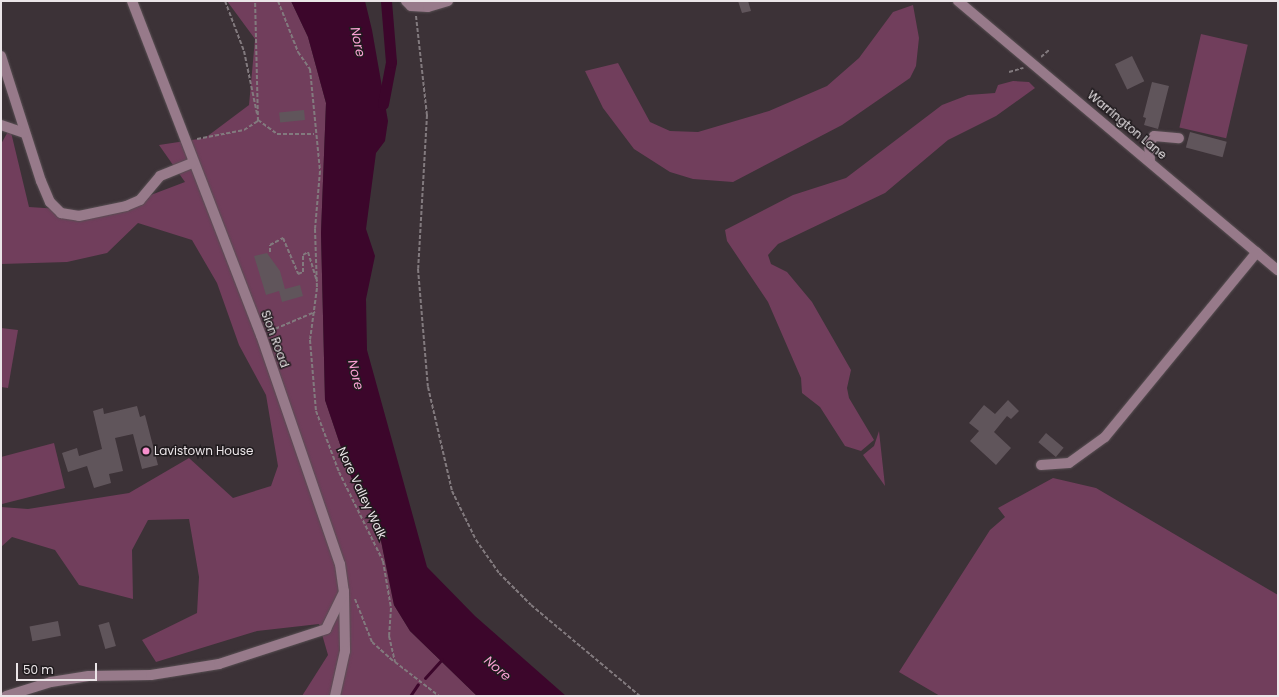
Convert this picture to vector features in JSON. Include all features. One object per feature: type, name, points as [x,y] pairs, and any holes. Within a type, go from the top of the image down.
[{"type":"street","name":"Sion Road","points":[[132,1],[184,142],[261,335],[340,564],[344,591],[345,651],[335,696]]},
{"type":"street","points":[[408,3],[428,7],[448,1]]},
{"type":"street","name":"Warrington Lane","points":[[958,1],[1278,270]]},
{"type":"street","points":[[1,56],[24,133],[50,202],[61,213],[79,216],[140,200],[160,176],[193,163]]},
{"type":"street","points":[[1,125],[24,133]]},
{"type":"street","points":[[1150,161],[1149,144],[1154,136],[1179,138]]},
{"type":"street","points":[[1041,465],[1070,463],[1105,437],[1256,252]]},
{"type":"street","points":[[6,696],[51,682],[151,675],[219,664],[326,629],[344,591]]},
{"type":"path","points":[[226,1],[244,51],[258,121],[277,134],[314,134]]},
{"type":"path","points":[[255,1],[258,121]]},
{"type":"path","name":"Nore Valley Walk","points":[[278,1],[298,52],[310,69],[314,134],[320,171],[315,229],[317,282],[315,312],[310,340],[316,411],[339,472],[383,561],[392,608],[389,636],[395,662]]},
{"type":"path","points":[[408,3],[417,18],[427,115],[418,269],[428,387],[452,491],[476,540],[499,573],[530,605],[640,696]]},
{"type":"path","points":[[184,142],[244,130],[258,121]]},
{"type":"path","points":[[270,252],[270,245],[283,238],[298,274],[303,272],[303,254],[308,252],[317,282]]},
{"type":"path","points":[[261,335],[315,312]]},
{"type":"path","points":[[344,591],[350,591],[355,598],[372,642],[439,696]]},
{"type":"shaded area","points":[[227,1],[291,1],[308,37],[326,103],[321,233],[325,400],[351,477],[377,521],[394,605],[410,631],[477,696],[302,696],[328,655],[319,624],[257,631],[156,662],[142,640],[197,613],[199,577],[189,519],[148,520],[132,550],[133,599],[79,585],[55,550],[12,537],[1,547],[1,507],[28,509],[129,493],[189,458],[233,498],[271,486],[278,466],[266,395],[239,345],[217,283],[192,240],[138,223],[107,253],[67,262],[1,264],[1,144],[10,128],[29,207],[106,212],[185,182],[159,145],[205,138],[249,105],[255,39]]},
{"type":"shaded area","points":[[913,5],[919,38],[916,66],[910,78],[842,125],[733,182],[693,179],[670,172],[634,149],[603,108],[585,71],[618,63],[650,122],[670,131],[698,132],[769,111],[827,86],[859,58],[893,12]]},
{"type":"shaded area","points":[[1201,34],[1248,45],[1226,138],[1179,128]]},
{"type":"shaded area","points":[[1013,81],[1029,82],[1035,88],[996,116],[948,140],[885,193],[778,244],[768,255],[771,264],[787,272],[812,302],[851,370],[847,388],[849,398],[874,440],[861,451],[845,446],[820,407],[802,393],[801,378],[768,302],[727,241],[725,230],[793,195],[846,178],[942,105],[968,95],[995,93],[998,85]]},
{"type":"shaded area","points":[[1,328],[18,330],[8,388],[1,387]]},
{"type":"shaded area","points":[[879,431],[885,486],[863,455],[874,446]]},
{"type":"shaded area","points":[[54,443],[65,488],[2,504],[1,457]]},
{"type":"shaded area","points":[[1053,478],[1096,488],[1278,595],[1278,696],[940,696],[899,672],[990,530],[1005,517],[998,508]]},
{"type":"water","name":"Nore","points":[[291,1],[365,1],[372,30],[388,121],[385,141],[376,153],[366,229],[375,256],[366,299],[367,350],[427,567],[475,616],[566,696],[477,696],[410,631],[394,605],[377,521],[351,477],[325,400],[321,233],[326,103],[308,37]]},
{"type":"building","points":[[738,1],[748,1],[751,11],[742,13]]},
{"type":"building","points":[[1132,56],[1144,81],[1127,89],[1115,64]]},
{"type":"building","points":[[1152,82],[1169,86],[1158,129],[1144,125],[1146,118],[1143,117]]},
{"type":"building","points":[[304,110],[305,120],[280,123],[279,113]]},
{"type":"building","points":[[1190,132],[1227,142],[1223,157],[1186,147]]},
{"type":"building","points":[[267,253],[280,271],[285,289],[300,285],[303,296],[282,302],[279,291],[266,295],[254,256]]},
{"type":"building","points":[[1008,400],[1019,411],[1011,419],[1007,416],[994,432],[1011,448],[996,465],[970,441],[979,431],[969,423],[984,405],[995,414]]},
{"type":"building","points":[[137,406],[140,417],[145,415],[158,465],[142,469],[133,434],[115,438],[123,471],[109,474],[111,483],[94,488],[87,466],[68,472],[62,453],[77,448],[79,456],[102,449],[93,411],[103,408],[104,414]]},
{"type":"building","points":[[1046,433],[1064,448],[1056,457],[1038,442]]},
{"type":"building","points":[[58,621],[61,636],[32,641],[30,627]]},
{"type":"building","points":[[109,622],[116,646],[105,649],[98,625]]},
{"type":"waterway","points":[[383,104],[391,62],[386,1]]},
{"type":"waterway","points":[[425,678],[442,659]]},
{"type":"waterway","points":[[410,696],[418,684]]},
{"type":"place","name":"Lavistown House","points":[[146,451]]}]
